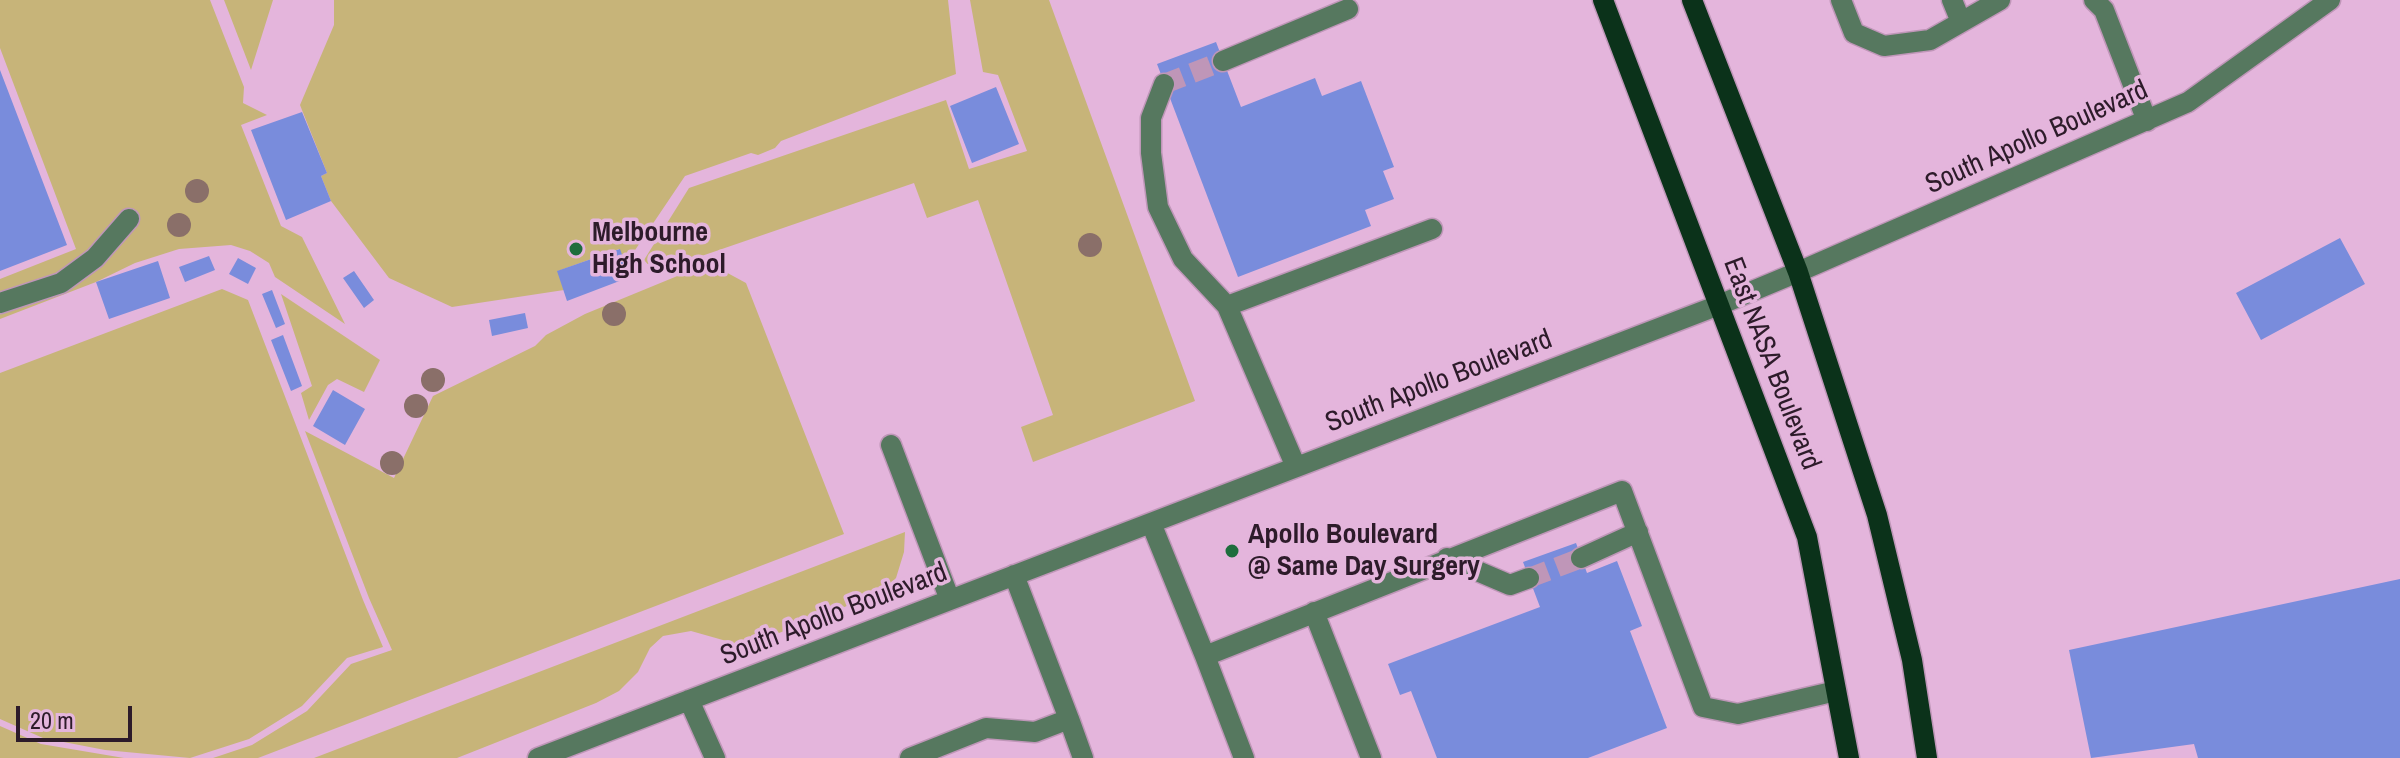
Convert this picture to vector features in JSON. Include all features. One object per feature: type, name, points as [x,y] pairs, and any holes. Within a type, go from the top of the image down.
[{"type":"main road","name":"East NASA Boulevard","points":[[1603,0],[1807,537],[1849,758]]},
{"type":"main road","name":"East NASA Boulevard","points":[[1692,0],[1798,272],[1877,515],[1912,660],[1927,758]]},
{"type":"street","points":[[1841,0],[1854,33],[1884,46],[1930,40],[2000,0]]},
{"type":"street","points":[[1952,0],[1961,22]]},
{"type":"street","points":[[2094,0],[2104,10],[2147,121]]},
{"type":"street","name":"South Apollo Boulevard","points":[[538,758],[1798,272],[2188,102],[2330,0]]},
{"type":"street","points":[[1223,61],[1348,9]]},
{"type":"street","points":[[1164,84],[1151,118],[1151,153],[1158,207],[1183,259],[1227,306],[1296,467]]},
{"type":"street","points":[[0,303],[61,283],[95,258],[129,219]]},
{"type":"street","points":[[1227,306],[1432,229]]},
{"type":"street","points":[[891,445],[950,600]]},
{"type":"street","points":[[1205,656],[1622,491],[1703,707],[1738,714],[1836,691]]},
{"type":"street","points":[[1151,523],[1244,758]]},
{"type":"street","points":[[1581,558],[1638,532]]},
{"type":"street","points":[[1447,558],[1510,585],[1529,578]]},
{"type":"street","points":[[1014,575],[1083,758]]},
{"type":"street","points":[[1314,612],[1371,758]]},
{"type":"street","points":[[689,700],[715,758]]},
{"type":"street","points":[[910,758],[986,728],[1035,732],[1069,719]]},
{"type":"shaded area","points":[[0,0],[210,0],[244,87],[243,103],[267,115],[241,125],[281,226],[302,237],[345,324],[275,277],[269,263],[250,251],[231,245],[179,249],[135,263],[96,282],[0,319],[0,279],[76,249],[0,48]]},
{"type":"shaded area","points":[[224,0],[273,0],[251,70]]},
{"type":"shaded area","points":[[334,0],[948,0],[956,74],[781,141],[775,148],[758,155],[751,153],[685,176],[625,265],[619,249],[558,271],[564,290],[452,307],[389,278],[331,201],[321,176],[327,173],[300,105],[334,25]]},
{"type":"shaded area","points":[[970,0],[1049,0],[1195,401],[1033,462],[1021,427],[1053,415],[978,200],[927,218],[914,183],[655,272],[644,260],[689,188],[946,100],[969,169],[1027,151],[998,75],[983,72]]},
{"type":"shaded area","points":[[709,263],[746,283],[844,534],[258,758],[213,758],[252,745],[307,711],[351,664],[392,650],[305,431],[394,478],[433,396],[535,346],[546,335],[585,314]]},
{"type":"shaded area","points":[[222,289],[248,300],[383,647],[347,658],[302,706],[249,739],[190,758],[105,750],[43,738],[0,719],[0,373]]},
{"type":"shaded area","points":[[281,294],[380,360],[364,392],[337,379],[328,385],[309,420],[301,393],[312,386]]},
{"type":"shaded area","points":[[905,532],[904,552],[896,578],[882,592],[759,641],[737,644],[691,631],[663,636],[650,648],[638,672],[619,691],[457,758],[314,758]]},
{"type":"shaded area","points":[[0,726],[41,744],[124,758],[0,758]]},
{"type":"building","points":[[1216,42],[1241,107],[1315,78],[1322,96],[1361,81],[1394,167],[1383,171],[1394,199],[1365,210],[1371,226],[1238,277],[1157,64]]},
{"type":"building","points":[[0,70],[67,245],[0,271]]},
{"type":"building","points":[[996,87],[1019,144],[972,163],[950,106]]},
{"type":"building","points":[[302,112],[327,173],[321,176],[331,201],[286,220],[251,130]]},
{"type":"building","points":[[2340,238],[2365,284],[2261,340],[2236,293]]},
{"type":"building","points":[[620,249],[630,277],[567,301],[557,271]]},
{"type":"building","points":[[209,256],[215,270],[185,282],[179,267]]},
{"type":"building","points":[[238,258],[256,268],[248,284],[229,274]]},
{"type":"building","points":[[158,261],[170,298],[109,319],[96,282]]},
{"type":"building","points":[[354,271],[374,300],[364,308],[343,278]]},
{"type":"building","points":[[272,290],[285,324],[276,328],[262,294]]},
{"type":"building","points":[[525,313],[528,328],[492,336],[489,320]]},
{"type":"building","points":[[283,335],[302,386],[291,391],[271,340]]},
{"type":"building","points":[[333,390],[365,409],[345,445],[313,426]]},
{"type":"building","points":[[1576,543],[1587,573],[1617,561],[1642,626],[1630,631],[1667,728],[1588,758],[1437,758],[1411,691],[1400,695],[1388,664],[1540,607],[1523,562]]},
{"type":"building","points":[[2400,579],[2400,758],[2198,758],[2194,744],[2091,758],[2069,650]]},
{"type":"tunnel","points":[[1164,84],[1223,61]]},
{"type":"tunnel","points":[[1529,578],[1581,558]]},
{"type":"place","name":"Melbourne High School","points":[[576,249]]},
{"type":"place","name":"Apollo Boulevard @ Same Day Surgery","points":[[1232,551]]}]
